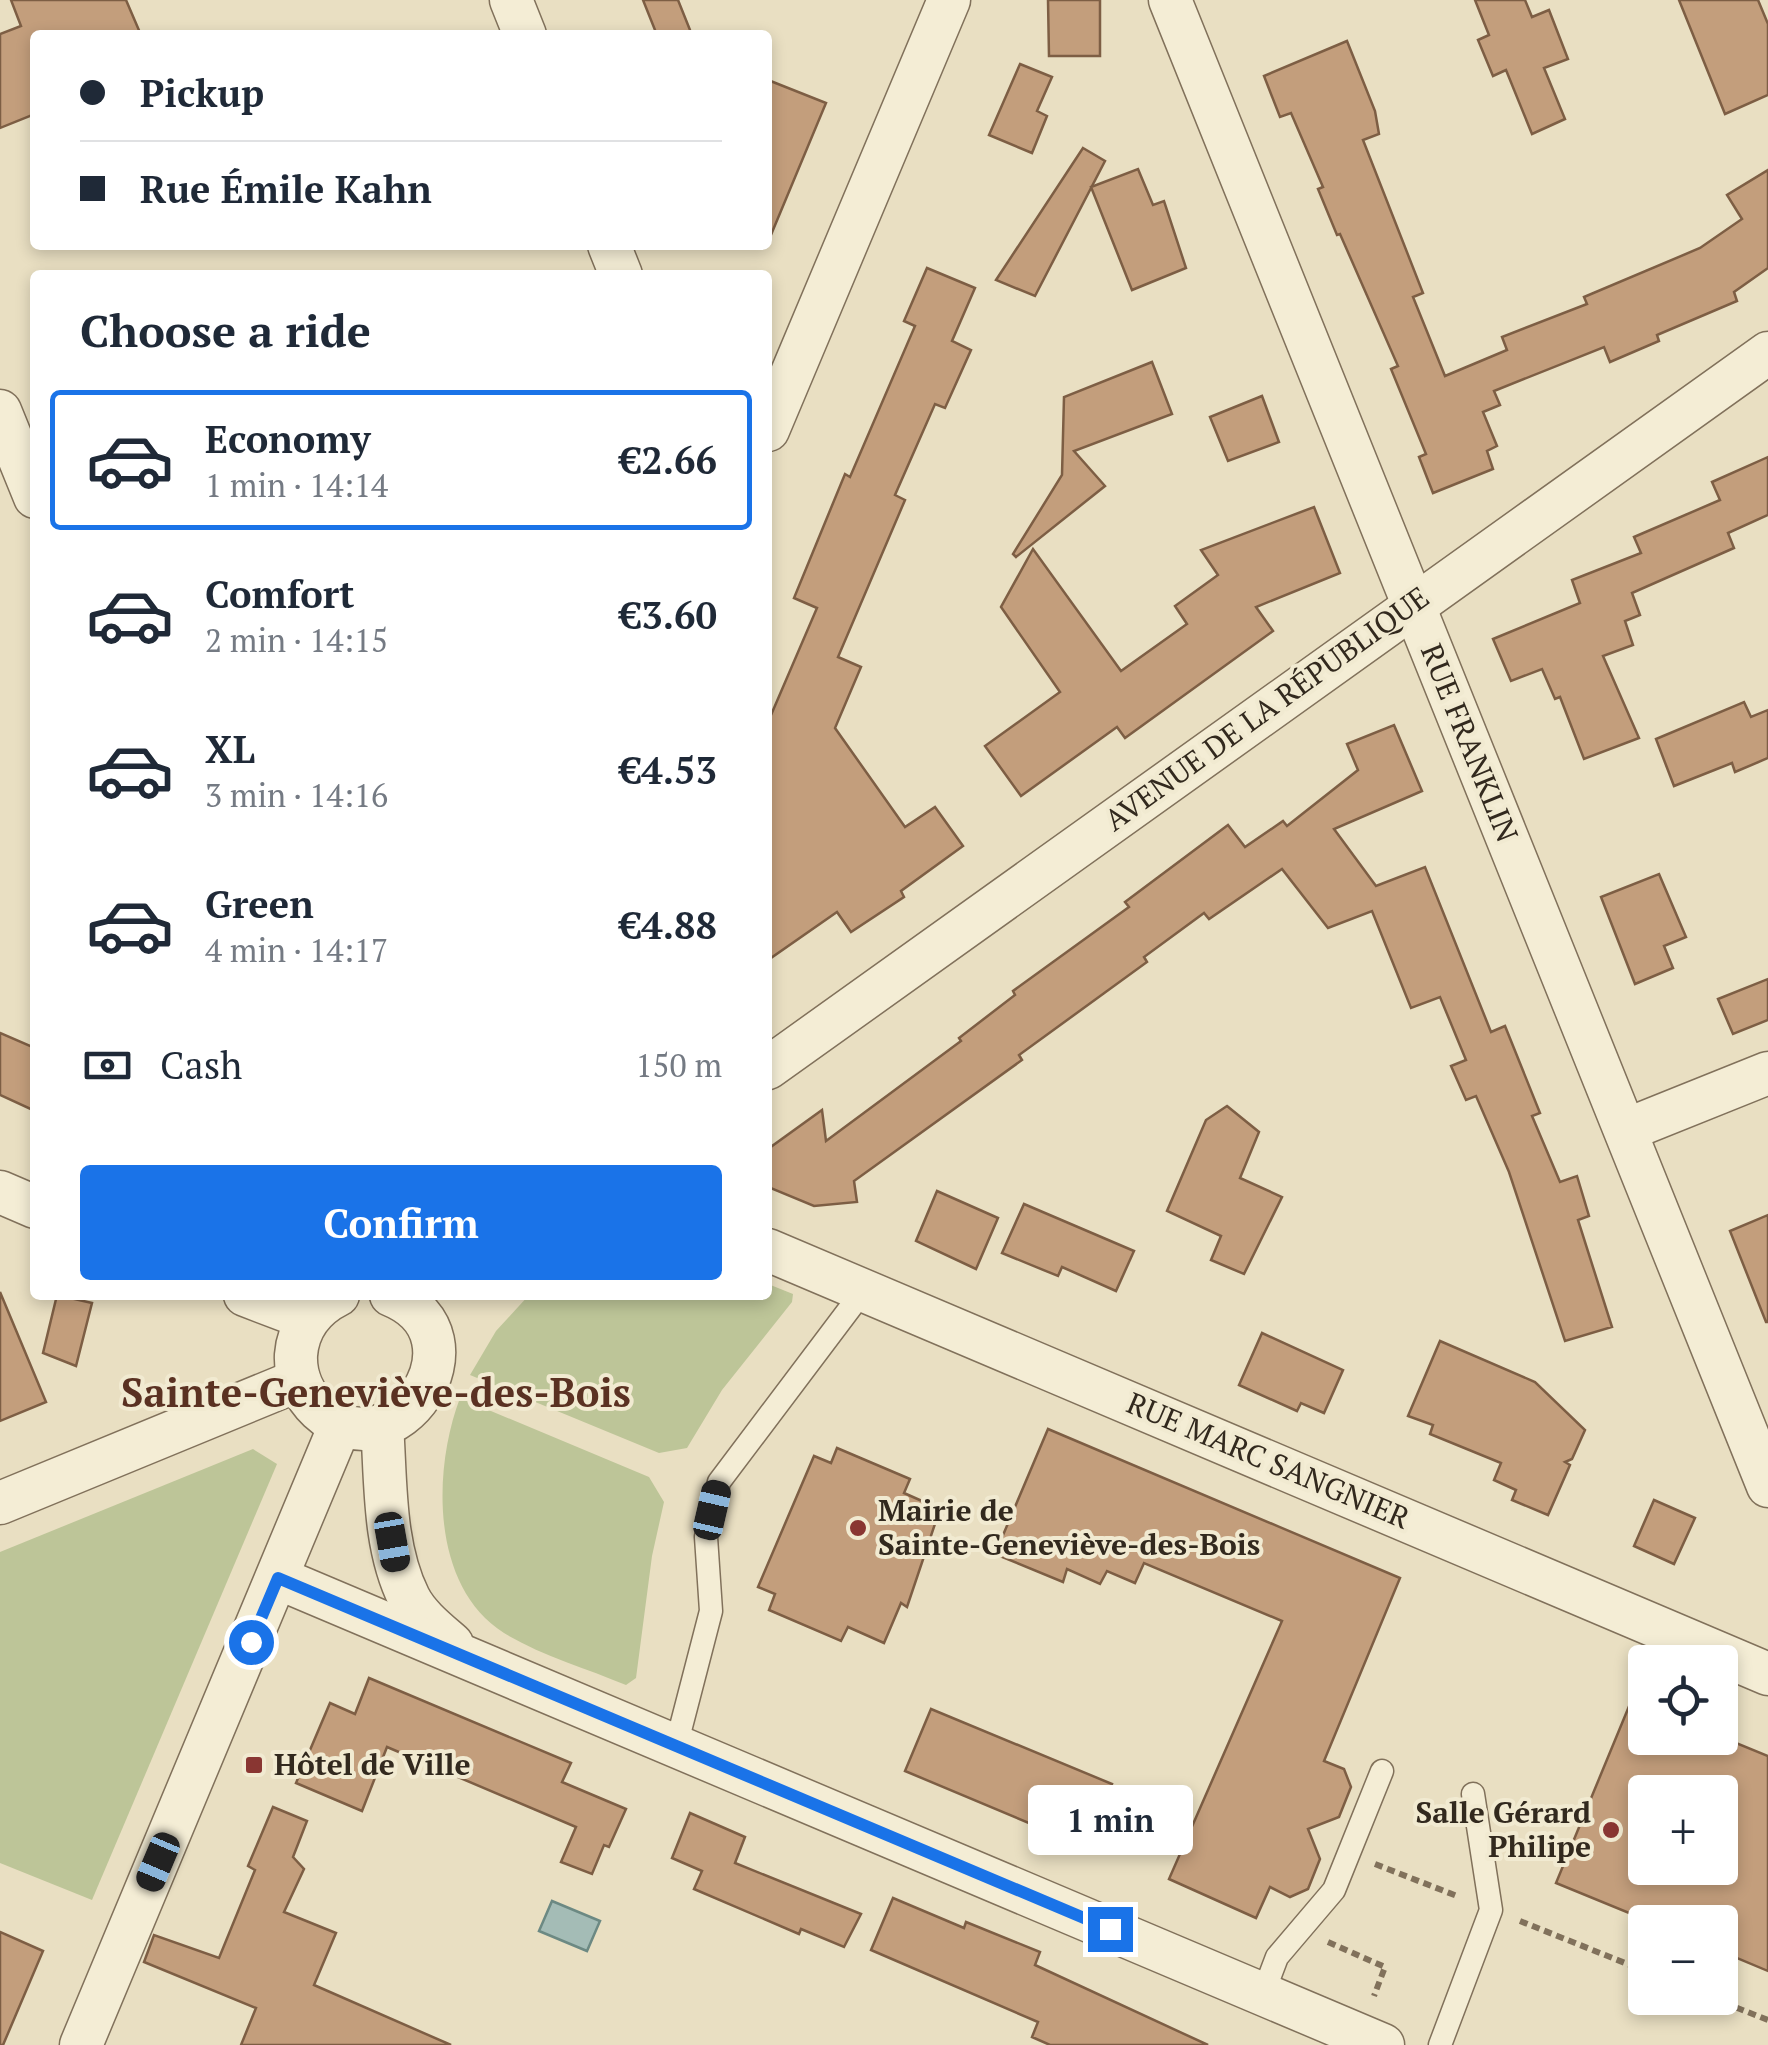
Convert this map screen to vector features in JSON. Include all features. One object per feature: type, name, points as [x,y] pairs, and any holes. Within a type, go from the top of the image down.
[{"type":"street","points":[[511,0],[523,30]]},
{"type":"street","points":[[772,421],[950,0]]},
{"type":"street","name":"RUE FRANKLIN","points":[[1170,0],[1768,1486]]},
{"type":"street","name":"AVENUE DE LA RÉPUBLIQUE","points":[[772,1065],[1768,353]]},
{"type":"street","points":[[0,410],[30,485]]},
{"type":"street","points":[[1626,1130],[1768,1073]]},
{"type":"street","points":[[0,1192],[30,1205]]},
{"type":"street","name":"RUE MARC SANGNIER","points":[[772,1252],[1768,1674]]},
{"type":"street","points":[[278,1300],[323,1307]]},
{"type":"street","points":[[323,1307],[298,1338],[299,1380],[323,1414],[362,1424],[403,1416],[420,1400],[431,1380],[434,1356],[430,1334],[410,1300]]},
{"type":"street","points":[[0,1502],[299,1380]]},
{"type":"street","points":[[362,1424],[388,1516],[397,1568],[410,1601],[468,1658]]},
{"type":"street","points":[[81,2045],[278,1578],[362,1424]]},
{"type":"street","points":[[278,1578],[1263,1994],[1376,2028]]},
{"type":"lane","points":[[676,1746],[711,1611],[706,1536],[718,1482],[863,1291]]},
{"type":"lane","points":[[1263,1994],[1277,1957],[1334,1890],[1382,1771]]},
{"type":"lane","points":[[1440,2045],[1491,1910],[1473,1794]]},
{"type":"path","points":[[1299,1929],[1385,1968],[1376,2028]]},
{"type":"path","points":[[1738,2008],[1768,2020]]},
{"type":"green space","points":[[772,1286],[793,1294],[792,1302],[722,1390],[687,1448],[659,1453],[470,1375],[496,1331],[524,1300],[772,1300]]},
{"type":"green space","points":[[460,1398],[649,1477],[664,1502],[652,1556],[636,1678],[626,1685],[504,1633],[480,1612],[462,1586],[450,1557],[443,1491],[445,1458]]},
{"type":"green space","points":[[253,1449],[277,1464],[92,1900],[0,1863],[0,1552]]},
{"type":"water","points":[[552,1901],[600,1921],[587,1951],[539,1931]]},
{"type":"building","points":[[11,0],[126,0],[139,30],[30,30],[30,116],[0,128],[0,34],[21,26]]},
{"type":"building","points":[[643,0],[678,0],[690,30],[655,30]]},
{"type":"building","points":[[1048,0],[1100,0],[1100,56],[1049,56]]},
{"type":"building","points":[[1475,0],[1525,0],[1532,17],[1549,10],[1568,59],[1544,68],[1565,119],[1532,134],[1506,70],[1493,76],[1478,40],[1489,35]]},
{"type":"building","points":[[1679,0],[1758,0],[1768,24],[1768,95],[1725,114]]},
{"type":"building","points":[[1347,41],[1375,111],[1379,134],[1363,140],[1423,293],[1413,297],[1445,376],[1507,350],[1502,337],[1587,304],[1584,297],[1700,248],[1742,219],[1727,195],[1768,170],[1768,268],[1734,292],[1737,301],[1657,335],[1659,341],[1610,362],[1604,347],[1494,391],[1500,405],[1483,412],[1497,446],[1487,451],[1493,469],[1433,493],[1419,457],[1426,454],[1391,369],[1398,366],[1340,234],[1337,235],[1318,189],[1323,187],[1291,113],[1280,117],[1264,76]]},
{"type":"building","points":[[1020,64],[1052,77],[1037,111],[1047,116],[1032,153],[989,135]]},
{"type":"building","points":[[772,82],[826,103],[772,232]]},
{"type":"building","points":[[1083,148],[1105,161],[1035,296],[996,280]]},
{"type":"building","points":[[1138,169],[1153,205],[1164,201],[1186,268],[1132,290],[1091,187]]},
{"type":"building","points":[[927,268],[975,288],[952,341],[971,350],[945,408],[935,404],[895,495],[905,500],[838,657],[861,667],[835,728],[905,827],[935,807],[963,846],[901,891],[904,897],[851,932],[837,912],[772,957],[772,713],[817,608],[794,598],[845,474],[850,477],[915,326],[904,321]]},
{"type":"building","points":[[1152,362],[1172,414],[1074,451],[1105,486],[1016,557],[1013,554],[1062,475],[1064,397]]},
{"type":"building","points":[[1262,396],[1279,442],[1228,461],[1210,417]]},
{"type":"building","points":[[1768,457],[1768,515],[1728,533],[1734,548],[1632,593],[1640,615],[1625,621],[1633,645],[1603,656],[1639,738],[1584,759],[1560,697],[1555,699],[1542,669],[1511,681],[1493,639],[1580,603],[1572,580],[1641,553],[1634,537],[1720,500],[1712,482]]},
{"type":"building","points":[[1314,507],[1340,573],[1256,607],[1273,631],[1125,738],[1117,727],[1021,796],[985,746],[1060,692],[1001,607],[1033,549],[1121,671],[1187,624],[1175,606],[1218,575],[1201,550]]},
{"type":"building","points":[[1744,702],[1751,717],[1768,710],[1768,758],[1735,772],[1732,763],[1674,786],[1656,739]]},
{"type":"building","points":[[1394,725],[1422,791],[1334,829],[1376,886],[1425,867],[1491,1032],[1505,1026],[1540,1113],[1532,1116],[1560,1182],[1577,1176],[1589,1216],[1578,1220],[1612,1327],[1565,1341],[1509,1172],[1476,1096],[1466,1100],[1451,1066],[1466,1060],[1440,997],[1411,1008],[1372,911],[1328,928],[1282,869],[1209,919],[1204,913],[1144,957],[1147,962],[1019,1055],[1022,1060],[854,1181],[857,1202],[814,1206],[772,1189],[772,1146],[822,1110],[826,1141],[961,1041],[959,1038],[1015,995],[1013,991],[1129,907],[1125,902],[1228,825],[1245,847],[1283,821],[1287,826],[1358,770],[1347,744]]},
{"type":"building","points":[[1659,874],[1686,937],[1664,946],[1673,968],[1635,984],[1601,897]]},
{"type":"building","points":[[1768,979],[1768,1020],[1733,1034],[1718,999]]},
{"type":"building","points":[[0,1033],[30,1046],[30,1109],[0,1095]]},
{"type":"building","points":[[1227,1106],[1259,1132],[1240,1178],[1282,1197],[1244,1274],[1211,1260],[1221,1236],[1167,1211],[1206,1120]]},
{"type":"building","points":[[937,1191],[998,1218],[976,1269],[916,1241]]},
{"type":"building","points":[[1024,1204],[1134,1251],[1116,1291],[1062,1267],[1058,1276],[1002,1253]]},
{"type":"building","points":[[1768,1215],[1768,1322],[1766,1322],[1730,1231]]},
{"type":"building","points":[[0,1292],[46,1402],[0,1421]]},
{"type":"building","points":[[56,1300],[92,1303],[76,1366],[43,1353]]},
{"type":"building","points":[[1262,1333],[1343,1370],[1324,1413],[1301,1403],[1297,1411],[1239,1385]]},
{"type":"building","points":[[1440,1341],[1535,1382],[1585,1430],[1572,1459],[1565,1462],[1570,1465],[1548,1515],[1512,1500],[1516,1490],[1494,1480],[1501,1463],[1430,1434],[1433,1425],[1408,1416]]},
{"type":"building","points":[[1048,1429],[1400,1578],[1324,1761],[1344,1769],[1351,1787],[1339,1817],[1308,1829],[1320,1859],[1308,1889],[1290,1897],[1270,1887],[1256,1918],[1169,1879],[1282,1621],[1144,1563],[1135,1583],[1107,1571],[1100,1584],[1067,1569],[1063,1582],[995,1554]]},
{"type":"building","name":"Mairie de Sainte-Geneviève-des-Bois","points":[[837,1448],[910,1479],[904,1493],[940,1509],[907,1607],[901,1603],[884,1643],[848,1627],[841,1641],[769,1610],[775,1594],[758,1587],[814,1456],[831,1463]]},
{"type":"building","points":[[1654,1500],[1695,1518],[1674,1564],[1634,1546]]},
{"type":"building","points":[[369,1678],[571,1763],[562,1782],[626,1809],[592,1874],[561,1862],[576,1827],[387,1747],[362,1811],[296,1783],[330,1703],[355,1714]]},
{"type":"building","points":[[931,1709],[1112,1784],[1086,1847],[905,1771]]},
{"type":"building","name":"Salle Gérard Philipe","points":[[1628,1709],[1628,1755],[1738,1755],[1738,1744],[1768,1756],[1768,1971],[1738,1958],[1738,1905],[1628,1905],[1628,1913],[1556,1883]]},
{"type":"building","points":[[273,1807],[307,1821],[293,1857],[304,1869],[284,1912],[336,1933],[314,1985],[451,2045],[241,2045],[256,2008],[144,1962],[154,1935],[219,1958],[255,1870],[248,1866]]},
{"type":"building","points":[[690,1813],[745,1837],[735,1863],[861,1914],[844,1947],[801,1929],[799,1934],[694,1889],[702,1871],[672,1858]]},
{"type":"building","points":[[893,1898],[964,1928],[966,1922],[1040,1952],[1035,1965],[1208,2045],[1050,2045],[1032,2037],[1038,2022],[871,1950]]},
{"type":"building","points":[[0,1932],[43,1951],[3,2045],[0,2045]]},
{"type":"place","name":"Mairie de Sainte-Geneviève-des-Bois","points":[[858,1528]]},
{"type":"place","name":"Hôtel de Ville","points":[[254,1765]]},
{"type":"place","name":"Salle Gérard Philipe","points":[[1611,1830]]},
{"type":"district","name":"Sainte-Geneviève-des-Bois","points":[[376,1393]]},
{"type":"route","points":[[251,1642],[278,1578],[1110,1929]]}]
